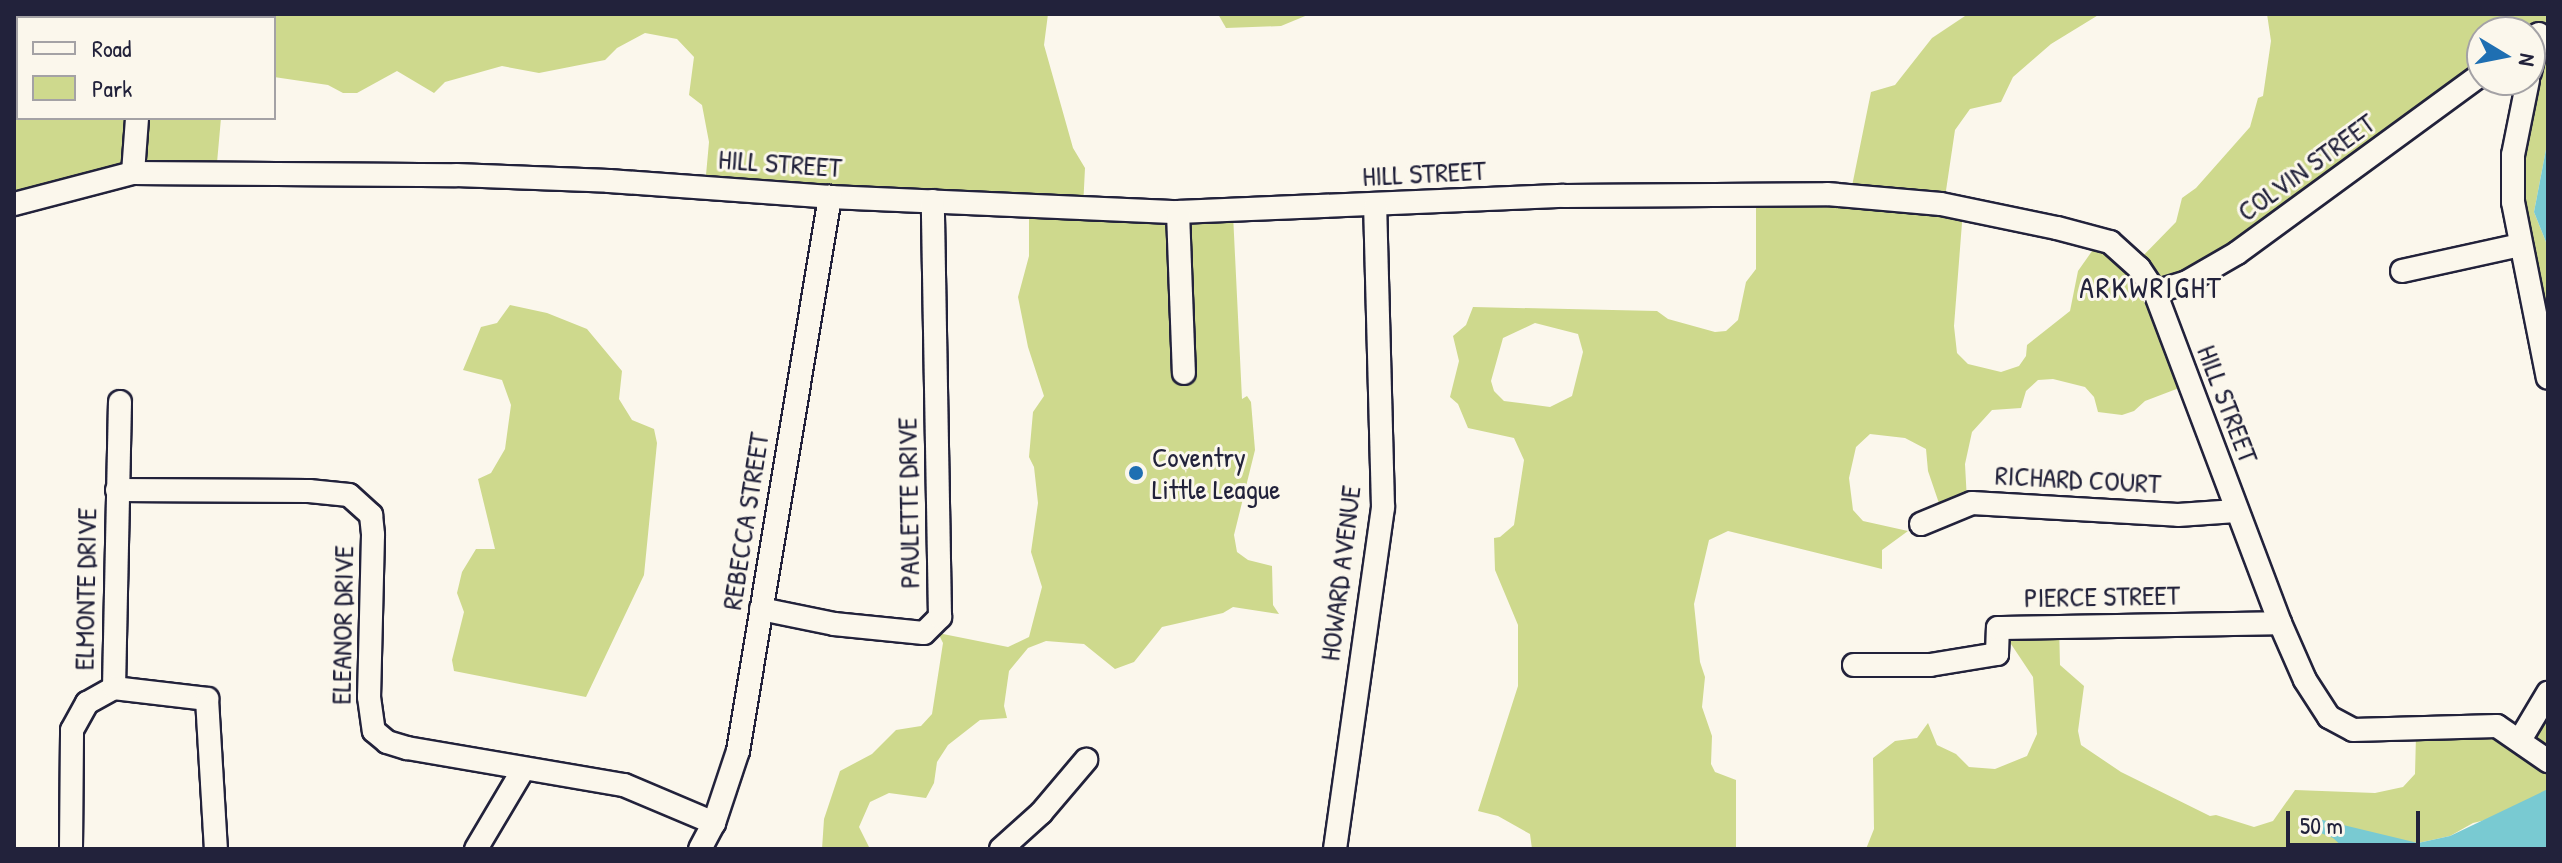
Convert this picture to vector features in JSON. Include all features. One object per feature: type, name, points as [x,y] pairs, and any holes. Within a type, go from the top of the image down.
[{"type":"street","name":"COLVIN STREET","points":[[2155,292],[2187,282],[2237,253],[2466,86]]},
{"type":"street","points":[[2525,96],[2513,155],[2513,202],[2548,378]]},
{"type":"street","points":[[133,173],[137,120]]},
{"type":"street","name":"HILL STREET","points":[[14,204],[133,173],[456,175],[609,181],[830,197],[1178,212],[1703,193],[1827,194],[1941,204],[2110,242],[2139,268],[2155,292],[2280,623],[2305,680],[2329,717],[2353,730],[2497,726],[2548,761]]},
{"type":"street","name":"REBECCA STREET","points":[[700,849],[714,823],[738,751],[830,197]]},
{"type":"street","name":"PAULETTE DRIVE","points":[[761,609],[834,624],[924,633],[940,617],[933,201]]},
{"type":"street","name":"HOWARD AVENUE","points":[[1335,849],[1383,507],[1375,207]]},
{"type":"street","points":[[1178,212],[1184,373]]},
{"type":"street","points":[[2402,271],[2520,245]]},
{"type":"street","points":[[117,490],[120,402]]},
{"type":"street","name":"ELMONTE DRIVE","points":[[114,688],[117,490]]},
{"type":"street","name":"ELEANOR DRIVE","points":[[117,490],[332,492],[349,495],[362,503],[371,515],[369,697],[374,731],[387,742],[407,748],[624,785],[714,823]]},
{"type":"street","name":"RICHARD COURT","points":[[1921,524],[1972,503],[2178,515],[2236,511]]},
{"type":"street","name":"PIERCE STREET","points":[[1854,665],[1930,665],[1997,654],[1998,628],[2280,623]]},
{"type":"street","points":[[71,849],[72,730],[87,703],[114,688],[207,699],[216,849]]},
{"type":"street","points":[[2520,740],[2548,693]]},
{"type":"street","points":[[1001,849],[1041,813],[1086,760]]},
{"type":"street","points":[[476,849],[523,770]]},
{"type":"green space","points":[[14,14],[1048,14],[1044,45],[1073,148],[1085,168],[1083,208],[1233,214],[1242,399],[1247,396],[1251,402],[1255,450],[1234,535],[1237,552],[1248,560],[1272,566],[1273,605],[1279,614],[1233,607],[1223,613],[1162,627],[1134,662],[1115,669],[1084,644],[1046,641],[1028,648],[1009,671],[1004,706],[1007,718],[980,720],[948,745],[937,762],[934,783],[926,798],[889,793],[870,802],[859,827],[870,849],[822,849],[824,819],[840,771],[872,754],[896,730],[921,726],[932,714],[943,643],[938,633],[1008,647],[1029,637],[1042,587],[1031,552],[1038,503],[1034,467],[1029,457],[1033,412],[1044,396],[1028,347],[1018,297],[1029,256],[1029,207],[705,186],[709,142],[702,105],[689,95],[694,57],[677,39],[645,33],[617,48],[605,60],[539,73],[502,66],[445,82],[434,93],[397,71],[357,93],[343,93],[328,85],[276,77],[276,16],[16,16],[16,120],[221,120],[216,174],[147,174],[14,206]]},
{"type":"green space","points":[[1218,14],[1310,14],[1281,26],[1226,28]]},
{"type":"green space","points":[[1968,14],[2100,14],[2051,44],[2013,77],[2001,102],[1970,109],[1955,130],[1944,204],[1963,210],[1954,326],[1957,353],[1968,364],[2001,372],[2019,366],[2026,356],[2027,345],[2070,311],[2078,271],[2097,244],[2136,263],[2176,222],[2182,198],[2196,188],[2250,127],[2258,98],[2263,96],[2271,41],[2267,14],[2546,16],[2466,16],[2466,88],[2162,291],[2187,385],[2145,401],[2134,411],[2122,415],[2098,412],[2094,397],[2085,387],[2053,379],[2038,380],[2026,391],[2021,408],[1992,410],[1972,432],[1965,464],[1967,501],[1943,515],[1928,471],[1926,449],[1905,438],[1870,434],[1856,447],[1849,478],[1853,510],[1863,521],[1908,531],[1882,550],[1882,569],[1728,531],[1709,540],[1694,604],[1700,662],[1705,677],[1702,707],[1712,736],[1711,764],[1715,772],[1736,780],[1736,849],[1532,849],[1530,834],[1498,816],[1478,811],[1518,686],[1518,625],[1495,570],[1494,538],[1500,537],[1514,525],[1524,460],[1514,438],[1468,428],[1458,404],[1450,397],[1459,361],[1453,336],[1466,325],[1473,307],[1657,311],[1668,319],[1715,332],[1726,331],[1738,320],[1746,282],[1756,269],[1756,197],[1850,196],[1871,92],[1895,85],[1932,38]],"holes":[[[1535,323],[1578,334],[1583,352],[1572,396],[1550,407],[1504,401],[1494,391],[1491,381],[1503,338]]]},
{"type":"green space","points":[[2546,16],[2548,139],[2534,212],[2548,247],[2548,371],[2514,200],[2524,96],[2546,96]]},
{"type":"green space","points":[[510,305],[547,313],[587,329],[622,371],[619,399],[632,420],[654,429],[657,443],[644,575],[586,697],[454,671],[452,660],[464,612],[457,593],[462,572],[476,549],[495,549],[478,479],[491,473],[505,449],[511,405],[502,380],[463,370],[481,327],[497,323]]},
{"type":"green space","points":[[2059,624],[2060,665],[2084,686],[2078,731],[2081,745],[2121,772],[2210,816],[2216,815],[2254,827],[2273,821],[2295,790],[2375,793],[2403,787],[2415,774],[2416,735],[2459,726],[2518,740],[2548,698],[2548,795],[2515,813],[2473,823],[2450,836],[2418,843],[2371,839],[2347,849],[1866,849],[1874,829],[1873,758],[1895,741],[1917,738],[1928,723],[1937,745],[1956,754],[1969,767],[1995,769],[2027,756],[2037,734],[2033,677],[2007,638]]},
{"type":"water","points":[[2548,139],[2548,247],[2534,212]]},
{"type":"water","points":[[2548,789],[2548,849],[2345,849],[2333,838],[2306,827],[2305,820],[2310,817],[2418,843],[2450,836]]},
{"type":"place","name":"Coventry Little League","points":[[1136,473]]},
{"type":"district","name":"ARKWRIGHT","points":[[2151,287]]}]
